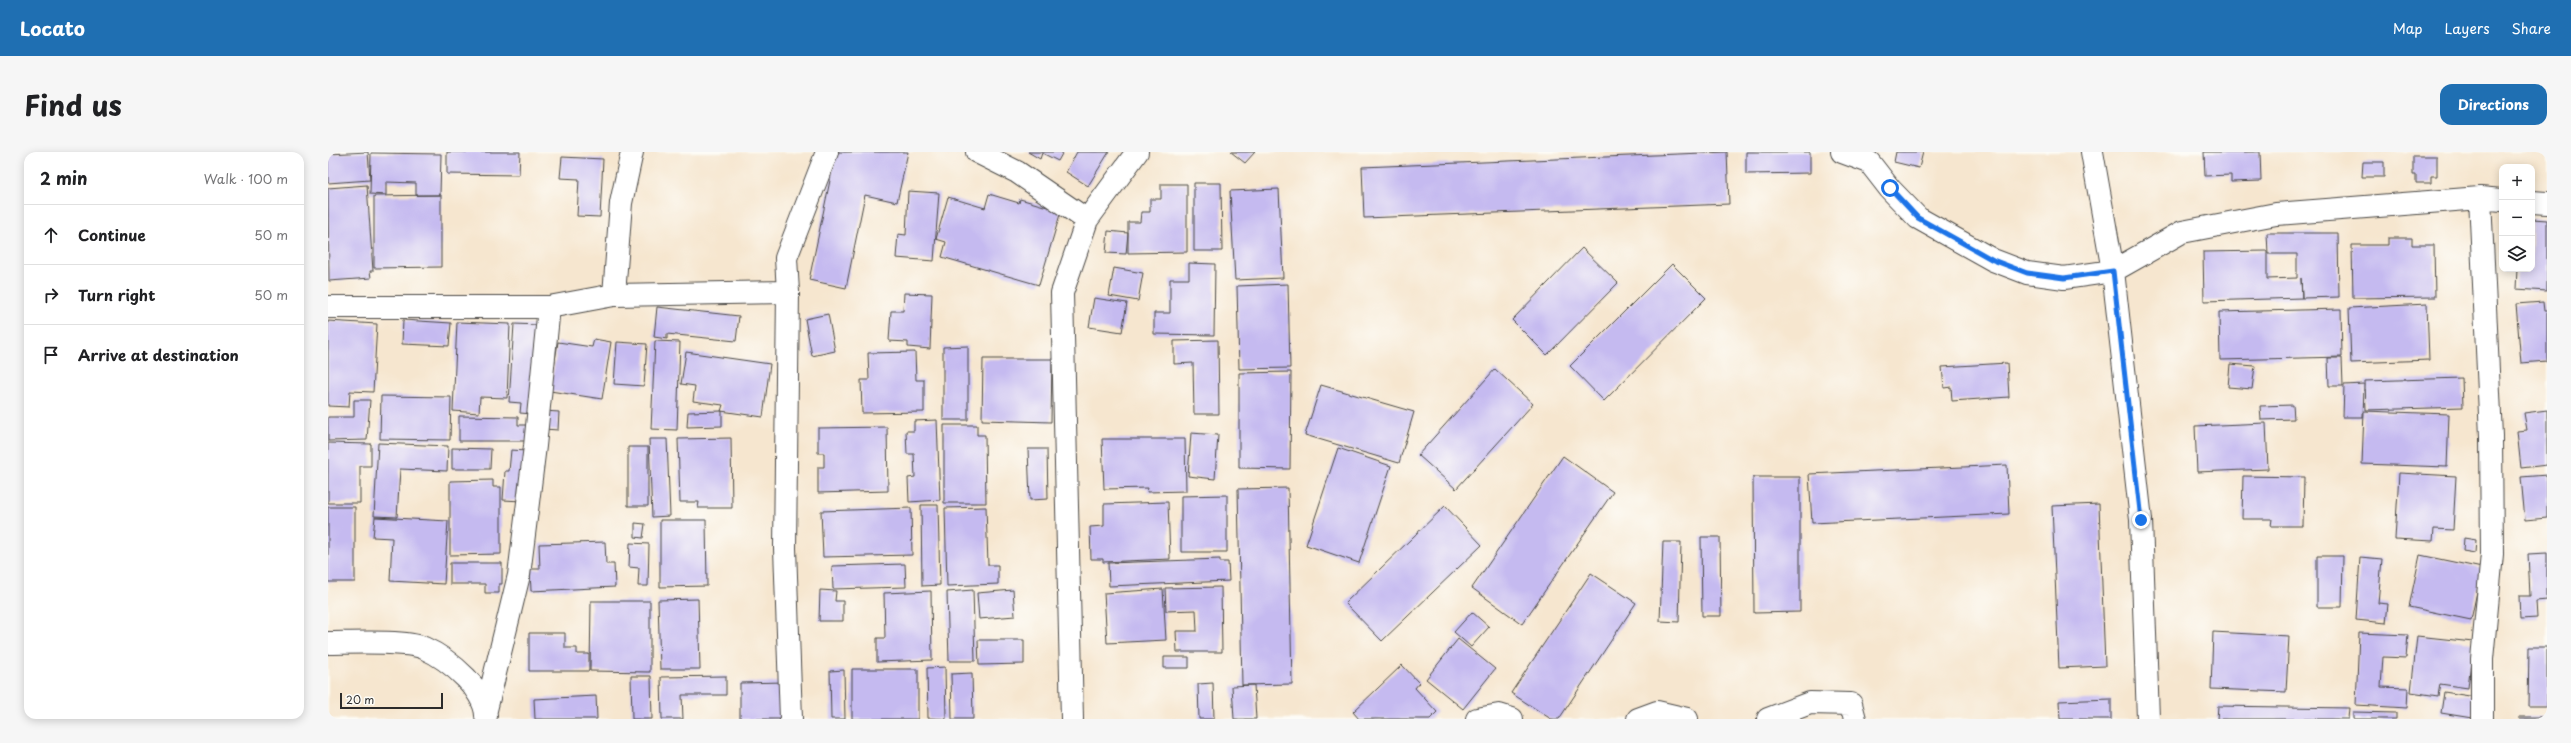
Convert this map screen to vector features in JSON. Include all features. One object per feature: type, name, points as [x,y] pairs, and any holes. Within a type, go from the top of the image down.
[{"type":"street","points":[[614,295],[621,203],[632,152]]},
{"type":"street","points":[[791,719],[785,548],[788,292],[786,258],[828,152]]},
{"type":"street","points":[[977,152],[1017,172],[1087,220]]},
{"type":"street","points":[[1072,719],[1062,293],[1087,220],[1137,152]]},
{"type":"street","points":[[1842,152],[1869,162],[1890,188],[1918,218],[1993,260],[2027,273],[2064,278],[2113,271],[2182,232],[2276,214],[2480,198],[2499,200]]},
{"type":"street","points":[[2092,152],[2113,271],[2141,520],[2148,719]]},
{"type":"street","points":[[2480,198],[2491,436],[2492,554],[2482,659],[2482,719]]},
{"type":"street","points":[[2535,202],[2547,203]]},
{"type":"street","points":[[328,307],[549,307],[614,295],[788,292]]},
{"type":"street","points":[[486,715],[520,575],[549,307]]},
{"type":"street","points":[[328,643],[385,644],[422,647],[457,670],[472,685],[486,715]]},
{"type":"street","points":[[1768,719],[1810,703],[1851,704],[1855,719]]},
{"type":"street","points":[[1638,719],[1657,712],[1687,719]]},
{"type":"street","points":[[1478,719],[1499,714],[1512,719]]},
{"type":"building","points":[[368,152],[370,180],[328,183],[328,154]]},
{"type":"building","points":[[447,152],[520,152],[519,175],[447,174]]},
{"type":"building","points":[[836,152],[908,152],[897,202],[865,195],[846,288],[809,280]]},
{"type":"building","points":[[1028,152],[1063,152],[1058,161],[1042,153],[1040,159]]},
{"type":"building","points":[[1077,152],[1109,152],[1088,186],[1066,172]]},
{"type":"building","points":[[1231,152],[1255,152],[1245,163]]},
{"type":"building","points":[[1727,152],[1729,204],[1364,218],[1362,167]]},
{"type":"building","points":[[1746,152],[1810,152],[1810,173],[1746,174]]},
{"type":"building","points":[[1896,152],[1923,152],[1919,168],[1894,162]]},
{"type":"building","points":[[2204,152],[2260,152],[2261,181],[2231,182],[2231,175],[2205,176]]},
{"type":"building","points":[[371,153],[441,154],[440,195],[416,195],[416,183],[386,182],[386,195],[370,194]]},
{"type":"building","points":[[2413,156],[2437,156],[2437,176],[2431,176],[2431,183],[2416,183],[2416,175],[2413,175]]},
{"type":"building","points":[[562,157],[603,159],[600,217],[577,216],[579,179],[560,178]]},
{"type":"building","points":[[2363,162],[2384,162],[2384,177],[2362,177]]},
{"type":"building","points":[[1194,183],[1221,183],[1222,251],[1194,251]]},
{"type":"building","points":[[1161,184],[1187,184],[1187,252],[1128,253],[1128,222],[1140,222],[1141,212],[1150,212],[1150,199],[1161,199]]},
{"type":"building","points":[[367,185],[373,271],[370,271],[371,278],[329,281],[328,188]]},
{"type":"building","points":[[1279,189],[1283,278],[1235,280],[1230,191]]},
{"type":"building","points":[[908,191],[939,193],[934,261],[896,258],[898,234],[906,235]]},
{"type":"building","points":[[989,194],[1019,203],[1020,199],[1061,211],[1039,285],[942,257],[946,242],[936,239],[948,197],[985,208]]},
{"type":"building","points":[[441,195],[441,267],[374,268],[374,196]]},
{"type":"building","points":[[2535,219],[2547,220],[2547,291],[2516,289],[2517,272],[2535,272]]},
{"type":"building","points":[[1108,231],[1128,233],[1126,254],[1106,253]]},
{"type":"building","points":[[2267,233],[2338,233],[2339,297],[2204,301],[2203,252],[2267,251],[2267,279],[2297,278],[2297,254],[2268,254]]},
{"type":"building","points":[[2388,238],[2412,238],[2412,245],[2434,245],[2435,297],[2353,298],[2352,245],[2388,245]]},
{"type":"building","points":[[1582,248],[1618,283],[1547,355],[1512,320]]},
{"type":"building","points":[[1189,263],[1215,264],[1214,335],[1154,334],[1154,313],[1170,313],[1170,279],[1189,279]]},
{"type":"building","points":[[1672,264],[1706,298],[1604,401],[1570,366]]},
{"type":"building","points":[[1114,268],[1143,273],[1138,301],[1109,296]]},
{"type":"building","points":[[1288,284],[1290,368],[1239,369],[1237,286]]},
{"type":"building","points":[[904,293],[932,294],[930,349],[908,347],[908,342],[889,341],[891,311],[903,311]]},
{"type":"building","points":[[1094,298],[1127,303],[1122,332],[1089,327]]},
{"type":"building","points":[[2543,302],[2544,311],[2547,311],[2547,361],[2521,363],[2516,304]]},
{"type":"building","points":[[2427,304],[2429,360],[2351,363],[2349,308]]},
{"type":"building","points":[[657,307],[739,316],[736,341],[667,334],[667,339],[654,337]]},
{"type":"building","points":[[2341,309],[2342,357],[2220,360],[2219,312]]},
{"type":"building","points":[[828,314],[835,351],[812,356],[805,319]]},
{"type":"building","points":[[403,320],[451,323],[449,346],[402,344]]},
{"type":"building","points":[[328,321],[377,324],[373,392],[350,391],[349,407],[328,406]]},
{"type":"building","points":[[457,322],[510,324],[507,398],[480,397],[479,413],[453,411]]},
{"type":"building","points":[[514,324],[538,325],[532,414],[520,413],[521,403],[509,402]]},
{"type":"building","points":[[594,339],[611,342],[602,399],[550,391],[558,342],[592,347]]},
{"type":"building","points":[[1218,340],[1219,414],[1194,414],[1193,363],[1174,364],[1174,341]]},
{"type":"building","points":[[655,341],[680,342],[677,430],[651,429]]},
{"type":"building","points":[[617,342],[647,344],[644,386],[614,384]]},
{"type":"building","points":[[968,346],[968,420],[943,420],[943,347]]},
{"type":"building","points":[[686,352],[770,364],[763,417],[721,411],[723,405],[693,401],[695,386],[681,384]]},
{"type":"building","points":[[915,352],[916,380],[924,380],[924,412],[862,413],[861,380],[869,380],[868,353]]},
{"type":"building","points":[[2328,358],[2342,358],[2343,386],[2329,386]]},
{"type":"building","points":[[983,359],[1052,359],[1051,422],[982,420]]},
{"type":"building","points":[[2007,363],[2009,397],[1952,401],[1951,387],[1944,388],[1942,367]]},
{"type":"building","points":[[2230,364],[2255,366],[2252,389],[2228,387]]},
{"type":"building","points":[[1495,369],[1533,404],[1456,489],[1418,455]]},
{"type":"building","points":[[1291,372],[1290,469],[1239,468],[1239,373]]},
{"type":"building","points":[[2462,378],[2463,407],[2366,410],[2365,381]]},
{"type":"building","points":[[2364,384],[2363,417],[2343,417],[2344,385]]},
{"type":"building","points":[[1321,385],[1414,412],[1399,463],[1305,435]]},
{"type":"building","points":[[381,396],[451,397],[450,440],[380,439]]},
{"type":"building","points":[[354,400],[370,400],[367,440],[328,441],[328,417],[354,417]]},
{"type":"building","points":[[2293,405],[2294,419],[2261,420],[2260,406]]},
{"type":"building","points":[[2547,410],[2547,465],[2521,468],[2517,431],[2527,430],[2524,413]]},
{"type":"building","points":[[544,411],[559,412],[558,430],[544,429]]},
{"type":"building","points":[[722,411],[722,426],[687,427],[688,412]]},
{"type":"building","points":[[2364,411],[2449,414],[2447,467],[2362,464]]},
{"type":"building","points":[[459,416],[518,417],[518,425],[529,425],[530,441],[459,441]]},
{"type":"building","points":[[937,420],[940,500],[909,502],[908,478],[915,477],[914,454],[907,454],[906,431],[914,431],[914,421]]},
{"type":"building","points":[[2266,423],[2268,469],[2197,472],[2195,426]]},
{"type":"building","points":[[944,425],[977,425],[977,435],[985,435],[986,503],[944,503]]},
{"type":"building","points":[[887,427],[888,491],[818,493],[818,467],[824,467],[824,453],[818,453],[818,428]]},
{"type":"building","points":[[1191,433],[1218,435],[1215,479],[1188,476]]},
{"type":"building","points":[[731,438],[732,508],[698,508],[699,502],[680,502],[678,439]]},
{"type":"building","points":[[649,439],[667,439],[670,516],[652,517]]},
{"type":"building","points":[[1102,439],[1185,439],[1186,491],[1147,492],[1148,488],[1104,489]]},
{"type":"building","points":[[328,443],[371,444],[371,466],[360,466],[360,503],[328,503]]},
{"type":"building","points":[[378,443],[448,446],[447,471],[400,469],[397,517],[374,516]]},
{"type":"building","points":[[628,447],[648,447],[648,506],[628,506]]},
{"type":"building","points":[[452,448],[491,449],[490,469],[452,469]]},
{"type":"building","points":[[1338,448],[1391,466],[1359,563],[1306,545]]},
{"type":"building","points":[[1028,449],[1047,449],[1048,499],[1030,500]]},
{"type":"building","points":[[511,450],[526,451],[522,501],[503,500],[505,471],[509,471]]},
{"type":"building","points":[[1563,456],[1613,492],[1522,624],[1472,588]]},
{"type":"building","points":[[2007,465],[2009,514],[1812,523],[1809,474]]},
{"type":"building","points":[[2399,473],[2456,476],[2453,530],[2434,529],[2433,541],[2395,539]]},
{"type":"building","points":[[2547,475],[2547,518],[2525,520],[2521,477]]},
{"type":"building","points":[[2243,476],[2304,477],[2303,526],[2271,526],[2272,519],[2242,519]]},
{"type":"building","points":[[1753,477],[1800,477],[1800,612],[1754,613]]},
{"type":"building","points":[[493,480],[493,487],[501,487],[501,554],[450,555],[450,481]]},
{"type":"building","points":[[1288,488],[1292,684],[1242,685],[1238,489]]},
{"type":"building","points":[[1227,495],[1227,552],[1181,552],[1181,496]]},
{"type":"building","points":[[1168,502],[1170,559],[1103,562],[1103,559],[1091,559],[1090,527],[1104,526],[1104,504]]},
{"type":"building","points":[[2099,504],[2105,666],[2059,668],[2052,506]]},
{"type":"building","points":[[921,505],[938,505],[940,585],[922,586]]},
{"type":"building","points":[[1445,506],[1482,545],[1382,641],[1345,603]]},
{"type":"building","points":[[328,507],[355,507],[355,582],[328,582]]},
{"type":"building","points":[[986,507],[988,565],[998,565],[998,584],[947,586],[945,508]]},
{"type":"building","points":[[911,508],[912,555],[823,557],[821,511]]},
{"type":"building","points":[[375,517],[448,521],[444,584],[390,581],[392,538],[373,537]]},
{"type":"building","points":[[660,520],[706,520],[707,586],[660,587]]},
{"type":"building","points":[[635,523],[645,524],[643,538],[635,537]]},
{"type":"building","points":[[1701,537],[1720,537],[1721,616],[1702,616]]},
{"type":"building","points":[[2464,538],[2476,540],[2475,553],[2463,551]]},
{"type":"building","points":[[605,542],[606,564],[614,564],[615,587],[531,591],[530,569],[540,569],[539,544]]},
{"type":"building","points":[[1663,542],[1681,542],[1679,622],[1660,621]]},
{"type":"building","points":[[630,543],[649,544],[648,586],[638,586],[639,568],[629,567]]},
{"type":"building","points":[[2547,553],[2547,600],[2536,601],[2537,618],[2520,619],[2519,596],[2530,596],[2528,554]]},
{"type":"building","points":[[2420,555],[2482,568],[2471,620],[2409,607]]},
{"type":"building","points":[[2317,556],[2343,556],[2342,607],[2317,607]]},
{"type":"building","points":[[2360,557],[2382,559],[2378,603],[2388,604],[2386,623],[2356,620]]},
{"type":"building","points":[[1220,559],[1220,562],[1228,562],[1229,581],[1109,586],[1108,563]]},
{"type":"building","points":[[450,563],[502,563],[502,584],[499,584],[499,593],[485,593],[485,584],[450,584]]},
{"type":"building","points":[[905,564],[906,587],[833,589],[832,566]]},
{"type":"building","points":[[1591,573],[1636,603],[1559,719],[1551,719],[1511,693]]},
{"type":"building","points":[[1221,587],[1222,652],[1177,652],[1176,631],[1197,631],[1196,610],[1166,611],[1165,588]]},
{"type":"building","points":[[1163,589],[1166,640],[1107,643],[1104,593]]},
{"type":"building","points":[[820,590],[836,591],[835,601],[843,601],[843,621],[819,621]]},
{"type":"building","points":[[973,590],[975,661],[949,661],[947,592]]},
{"type":"building","points":[[1013,590],[1015,616],[979,619],[977,593]]},
{"type":"building","points":[[931,591],[932,660],[877,662],[877,638],[885,638],[884,593]]},
{"type":"building","points":[[698,599],[700,669],[660,669],[658,600]]},
{"type":"building","points":[[591,601],[650,601],[650,672],[590,671]]},
{"type":"building","points":[[1472,612],[1489,627],[1471,647],[1454,632]]},
{"type":"building","points":[[2213,632],[2289,636],[2286,692],[2211,689]]},
{"type":"building","points":[[529,633],[565,633],[565,648],[577,648],[577,654],[589,654],[589,671],[529,671]]},
{"type":"building","points":[[2359,633],[2408,635],[2406,658],[2383,657],[2381,687],[2408,688],[2407,708],[2356,705]]},
{"type":"building","points":[[2417,636],[2473,642],[2468,688],[2440,684],[2438,696],[2411,692]]},
{"type":"building","points":[[1458,639],[1495,669],[1463,709],[1426,679]]},
{"type":"building","points":[[978,640],[1024,640],[1024,664],[979,665]]},
{"type":"building","points":[[2529,647],[2547,647],[2547,706],[2528,706]]},
{"type":"building","points":[[1164,657],[1189,657],[1189,668],[1164,668]]},
{"type":"building","points":[[1402,665],[1419,683],[1415,688],[1437,712],[1430,719],[1359,719],[1353,712]]},
{"type":"building","points":[[945,667],[946,719],[928,718],[927,668]]},
{"type":"building","points":[[852,669],[918,669],[918,719],[852,719]]},
{"type":"building","points":[[844,670],[845,719],[831,719],[830,671]]},
{"type":"building","points":[[972,673],[973,719],[952,719],[951,674]]},
{"type":"building","points":[[631,676],[651,676],[652,719],[632,719]]},
{"type":"building","points":[[726,676],[726,695],[682,695],[683,719],[662,719],[661,677]]},
{"type":"building","points":[[786,682],[787,719],[740,719],[740,683]]},
{"type":"building","points":[[1213,683],[1214,719],[1199,719],[1198,684]]},
{"type":"building","points":[[1254,685],[1256,719],[1234,719],[1232,686]]},
{"type":"building","points":[[2444,692],[2476,697],[2472,718],[2441,713]]},
{"type":"building","points":[[596,696],[597,719],[535,719],[534,699]]},
{"type":"building","points":[[2111,699],[2111,719],[2060,719],[2059,701]]},
{"type":"building","points":[[2218,706],[2349,708],[2348,719],[2217,719]]},
{"type":"building","points":[[2353,712],[2396,713],[2396,719],[2353,719]]},
{"type":"building","points":[[2519,717],[2547,717],[2547,719],[2519,719]]},
{"type":"route","points":[[1890,188],[1918,218],[1993,260],[2027,273],[2064,278],[2113,271],[2141,520]]}]
